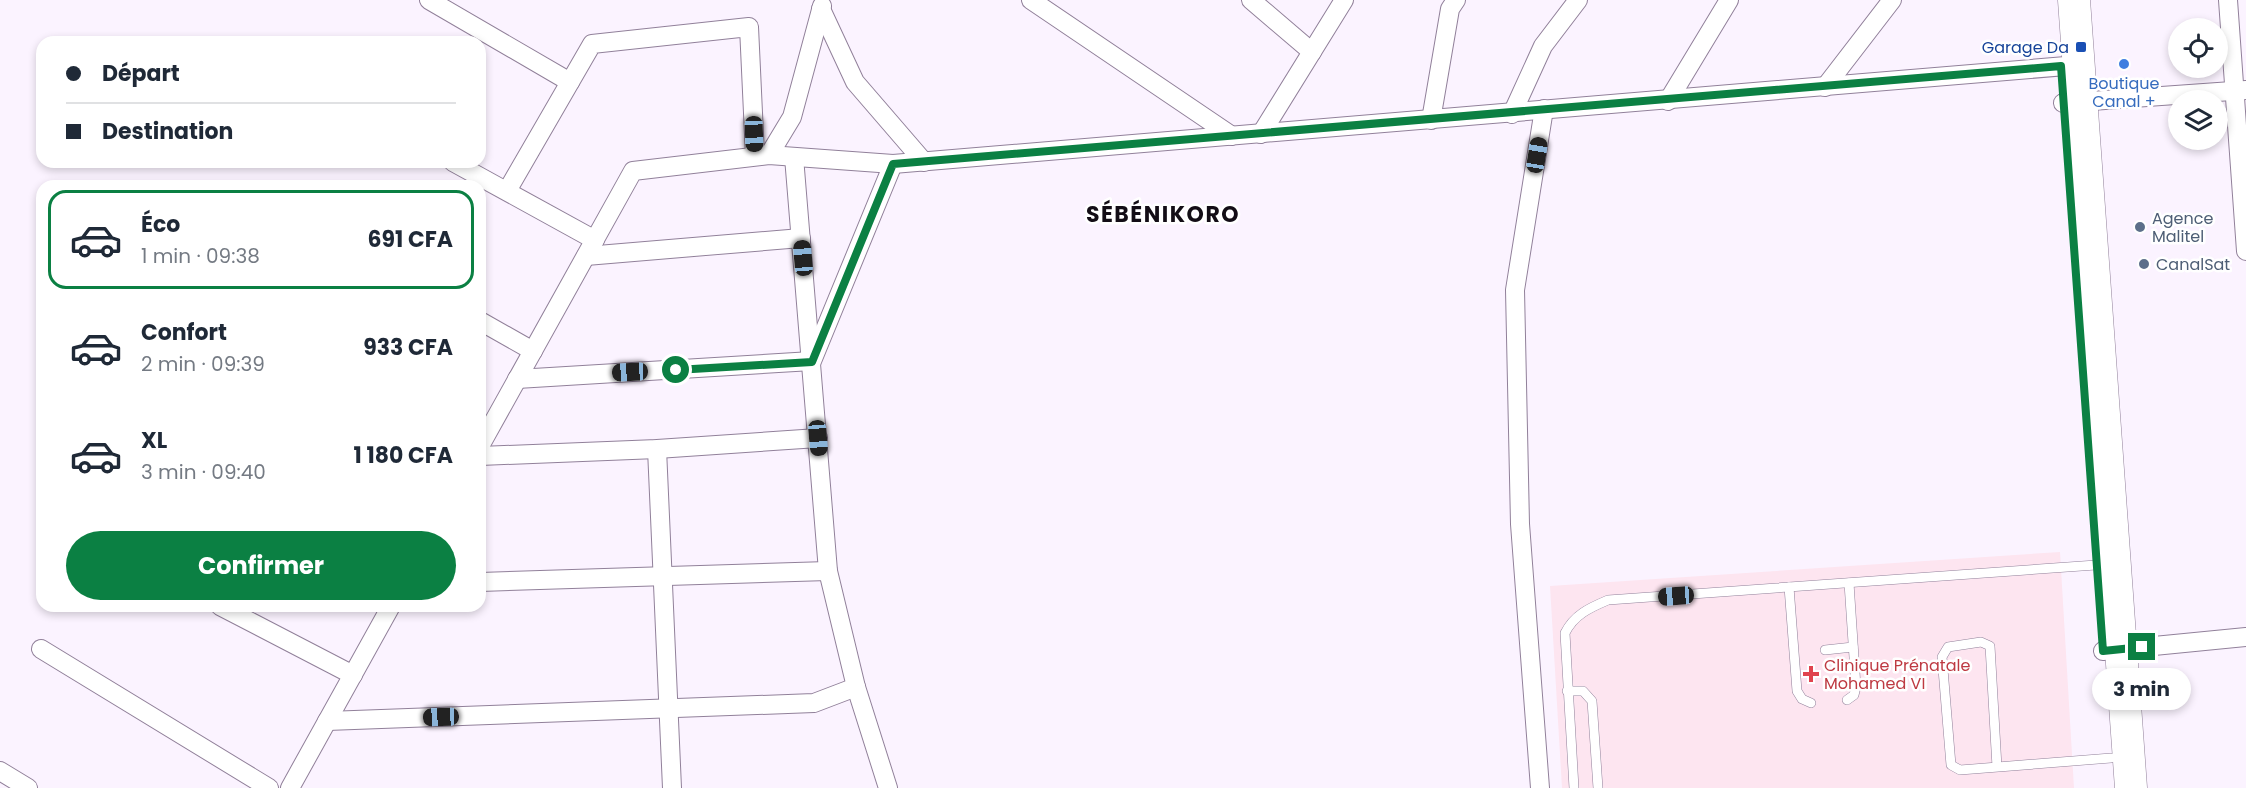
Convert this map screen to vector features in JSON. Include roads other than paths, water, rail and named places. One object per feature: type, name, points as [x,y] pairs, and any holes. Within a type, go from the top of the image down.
[{"type":"highway","points":[[2057,0],[2070,66]]},
{"type":"highway","points":[[2074,0],[2070,66],[2071,102],[2096,565],[2112,650],[2131,788]]},
{"type":"highway","points":[[2071,102],[2112,650],[2112,773]]},
{"type":"street","points":[[429,0],[570,82]]},
{"type":"street","points":[[1031,0],[1232,136]]},
{"type":"street","points":[[1251,0],[1312,52]]},
{"type":"street","points":[[1261,134],[1344,0]]},
{"type":"street","points":[[1431,120],[1450,9],[1456,0]]},
{"type":"street","points":[[1512,114],[1543,46],[1578,0]]},
{"type":"street","points":[[1668,101],[1729,0]]},
{"type":"street","points":[[1825,87],[1892,0]]},
{"type":"street","points":[[2228,0],[2240,91],[2246,251]]},
{"type":"street","points":[[762,155],[792,117],[822,5]]},
{"type":"street","points":[[822,5],[833,41],[855,82],[924,162]]},
{"type":"street","points":[[507,191],[592,44],[749,27],[762,155]]},
{"type":"street","points":[[486,435],[633,171],[762,155],[893,164],[924,162],[2070,66]]},
{"type":"street","points":[[2071,102],[2240,91]]},
{"type":"street","points":[[1540,788],[1520,524],[1515,290],[1544,109]]},
{"type":"street","points":[[794,157],[828,571],[856,687],[888,788]]},
{"type":"street","points":[[812,362],[893,164]]},
{"type":"street","points":[[464,168],[507,191],[591,248],[801,238]]},
{"type":"street","points":[[486,324],[533,351]]},
{"type":"street","points":[[517,379],[812,362]]},
{"type":"street","points":[[486,456],[657,449],[818,438]]},
{"type":"street","points":[[657,449],[672,788]]},
{"type":"street","points":[[486,582],[828,571]]},
{"type":"street","points":[[232,612],[353,675]]},
{"type":"street","points":[[290,788],[388,612]]},
{"type":"street","points":[[2112,650],[2246,637]]},
{"type":"street","points":[[41,649],[269,788]]},
{"type":"street","points":[[327,721],[814,703],[856,687]]},
{"type":"street","points":[[0,771],[28,788]]},
{"type":"lane","points":[[1574,788],[1565,633],[1571,621],[1592,607],[1608,600],[2096,565]]},
{"type":"lane","points":[[1847,700],[1854,695],[1856,687],[1849,583]]},
{"type":"lane","points":[[1789,587],[1797,691],[1802,699],[1811,703]]},
{"type":"lane","points":[[1997,767],[1990,646],[1981,642],[1948,647],[1942,657],[1951,765],[1960,770],[1997,767],[2112,773]]},
{"type":"lane","points":[[1825,650],[1853,647]]},
{"type":"lane","points":[[1567,691],[1583,691],[1592,701],[1598,788]]},
{"type":"place","name":"Garage Da","points":[[2081,47]]},
{"type":"place","name":"Boutique Canal +","points":[[2124,64]]},
{"type":"place","name":"Agence Malitel","points":[[2140,227]]},
{"type":"place","name":"CanalSat","points":[[2144,264]]},
{"type":"place","name":"Clinique Prénatale Mohamed VI","points":[[1811,674]]},
{"type":"district","name":"SÉBÉNIKORO","points":[[1163,214]]}]
